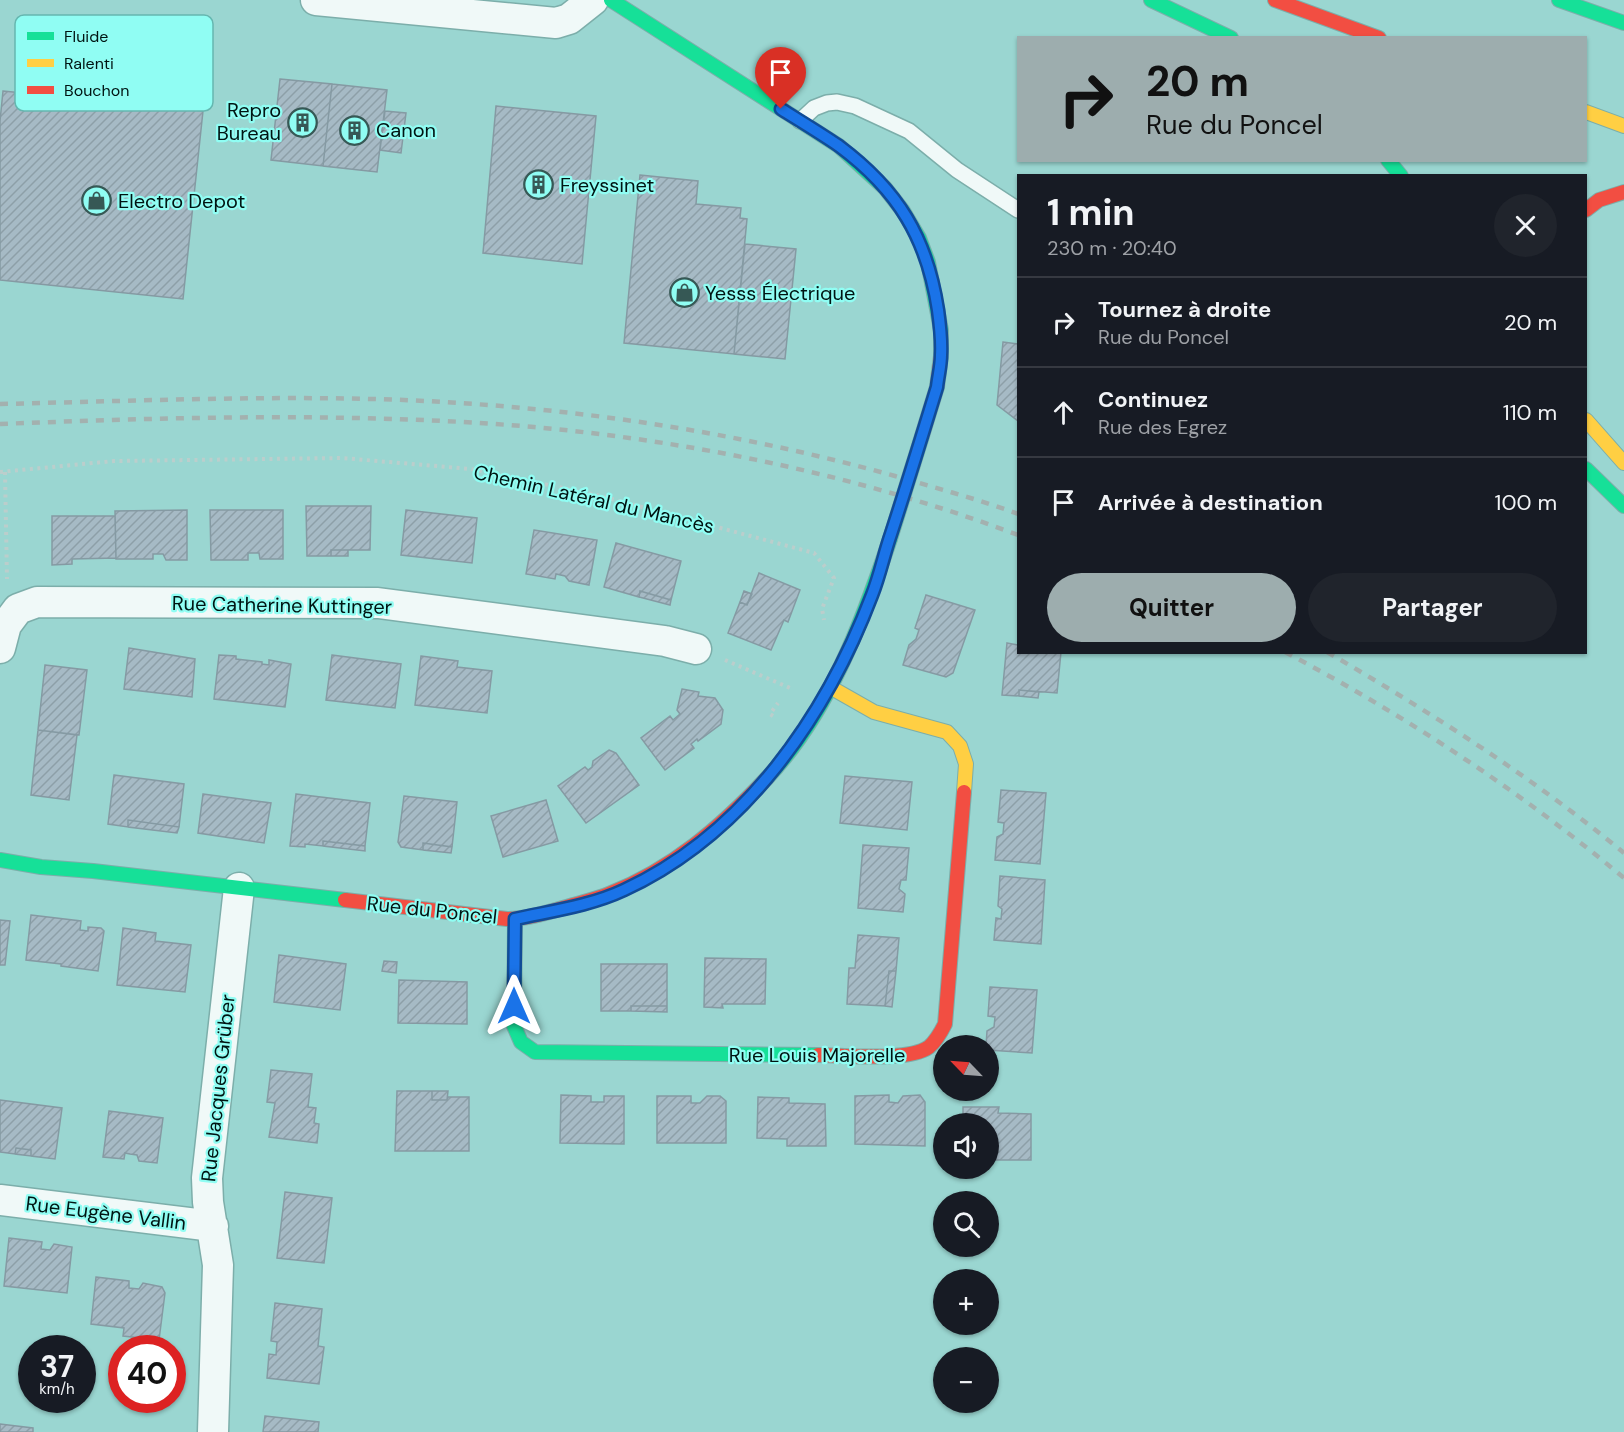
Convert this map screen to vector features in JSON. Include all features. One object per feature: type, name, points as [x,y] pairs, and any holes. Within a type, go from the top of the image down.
[{"type":"main road","name":"Rue du Poncel","points":[[0,860],[515,919],[581,905],[624,890],[680,859],[747,801],[800,735],[830,687],[873,594],[937,387],[941,330],[928,262],[919,238],[885,188],[839,146],[611,0]]},
{"type":"main road","points":[[1151,0],[1227,36]]},
{"type":"main road","points":[[1275,0],[1374,36]]},
{"type":"main road","points":[[1559,0],[1624,23]]},
{"type":"main road","points":[[1587,112],[1624,126]]},
{"type":"main road","points":[[1390,162],[1399,174]]},
{"type":"main road","points":[[1587,209],[1599,200],[1624,192]]},
{"type":"main road","points":[[1587,421],[1624,463]]},
{"type":"main road","points":[[1587,470],[1624,506]]},
{"type":"main road","name":"Rue Louis Majorelle","points":[[515,919],[514,1026],[517,1038],[525,1048],[535,1052],[901,1056],[928,1049],[945,1023],[966,764],[957,740],[947,732],[874,712],[856,704],[830,687]]},
{"type":"street","points":[[316,0],[556,23],[569,19],[593,0]]},
{"type":"street","name":"Rue Catherine Kuttinger","points":[[18,609],[37,602],[378,603],[665,641],[696,649]]},
{"type":"street","points":[[0,648],[6,626],[18,609]]},
{"type":"street","name":"Rue Jacques Grüber","points":[[213,1432],[219,1265],[208,1202],[207,1178],[239,888]]},
{"type":"street","name":"Rue Eugène Vallin","points":[[0,1200],[213,1226]]},
{"type":"lane","points":[[800,121],[814,108],[827,103],[837,102],[855,106],[909,131],[957,170],[1017,209]]},
{"type":"path","name":"Chemin Latéral du Mancès","points":[[2,472],[114,461],[342,458],[471,470],[597,495],[814,553],[834,578],[822,609],[825,627]]},
{"type":"path","points":[[2,472],[8,590],[18,609]]},
{"type":"path","points":[[696,649],[794,690]]},
{"type":"building","name":"Repro Bureau","points":[[280,79],[332,84],[323,166],[271,160]]},
{"type":"building","name":"Canon","points":[[332,84],[387,90],[377,172],[323,166]]},
{"type":"building","name":"Electro Depot","points":[[3,91],[15,92],[15,111],[203,111],[183,299],[0,280],[0,121]]},
{"type":"building","name":"Freyssinet","points":[[496,106],[596,116],[582,264],[483,253]]},
{"type":"building","points":[[385,111],[406,113],[401,153],[380,150]]},
{"type":"building","name":"Yesss Électrique","points":[[640,175],[698,181],[696,204],[741,208],[740,218],[747,219],[734,354],[624,343]]},
{"type":"building","points":[[745,244],[796,249],[785,359],[734,354]]},
{"type":"building","points":[[1003,342],[1017,344],[1017,420],[997,405]]},
{"type":"building","points":[[306,506],[371,506],[370,550],[331,550],[331,556],[307,556]]},
{"type":"building","points":[[187,510],[187,560],[166,560],[163,554],[153,554],[153,559],[116,559],[115,511]]},
{"type":"building","points":[[210,510],[283,510],[283,559],[260,559],[259,553],[248,553],[248,560],[211,560]]},
{"type":"building","points":[[406,510],[477,518],[472,563],[401,555]]},
{"type":"building","points":[[52,516],[115,516],[116,558],[72,559],[72,564],[52,565]]},
{"type":"building","points":[[534,530],[597,540],[589,585],[569,581],[565,576],[556,574],[555,579],[526,574]]},
{"type":"building","points":[[616,543],[681,561],[671,600],[640,591],[639,597],[604,587]]},
{"type":"building","points":[[331,550],[348,550],[348,556],[331,556]]},
{"type":"building","points":[[759,573],[800,590],[788,622],[784,620],[771,650],[728,633],[740,602],[747,605]]},
{"type":"building","points":[[640,591],[671,600],[670,605],[639,597]]},
{"type":"building","points":[[744,591],[752,594],[747,605],[740,602]]},
{"type":"building","points":[[926,595],[975,610],[953,673],[946,677],[903,665],[909,645],[916,639],[919,630],[915,628]]},
{"type":"building","points":[[1007,643],[1017,645],[1017,654],[1061,654],[1057,693],[1019,690],[1019,696],[1002,695]]},
{"type":"building","points":[[129,648],[195,659],[192,697],[124,689]]},
{"type":"building","points":[[219,655],[236,656],[236,659],[269,665],[269,660],[291,664],[285,707],[214,699]]},
{"type":"building","points":[[332,655],[401,664],[395,708],[326,700]]},
{"type":"building","points":[[421,656],[458,661],[457,667],[492,671],[487,713],[415,705]]},
{"type":"building","points":[[45,665],[87,670],[79,735],[38,730]]},
{"type":"building","points":[[682,689],[699,692],[698,696],[715,698],[723,710],[721,724],[698,741],[697,739],[691,744],[694,748],[665,770],[641,738],[670,716],[673,720],[680,714],[677,710]]},
{"type":"building","points":[[1019,690],[1039,692],[1038,698],[1019,696]]},
{"type":"building","points":[[38,730],[77,735],[69,800],[31,795]]},
{"type":"building","points":[[609,750],[616,753],[639,785],[586,823],[558,786],[585,767],[588,770],[592,767],[593,761]]},
{"type":"building","points":[[114,775],[184,784],[179,827],[128,820],[128,827],[108,824]]},
{"type":"building","points":[[845,776],[912,782],[907,830],[840,823]]},
{"type":"building","points":[[1001,790],[1046,793],[1040,864],[995,860],[997,837],[1003,834],[1004,823],[998,822]]},
{"type":"building","points":[[203,794],[271,803],[264,843],[198,833]]},
{"type":"building","points":[[296,794],[370,803],[365,846],[323,841],[323,846],[305,844],[305,847],[290,846]]},
{"type":"building","points":[[404,796],[457,802],[452,847],[423,843],[423,850],[401,847],[398,842]]},
{"type":"building","points":[[546,800],[558,841],[503,857],[491,816]]},
{"type":"building","points":[[128,820],[179,827],[177,833],[128,827]]},
{"type":"building","points":[[323,841],[365,846],[365,851],[323,846]]},
{"type":"building","points":[[423,843],[452,847],[451,853],[423,850]]},
{"type":"building","points":[[863,845],[909,848],[906,880],[901,880],[899,889],[905,894],[903,912],[858,908]]},
{"type":"building","points":[[1000,876],[1045,880],[1041,944],[994,940],[996,918],[1001,919],[1002,909],[998,906]]},
{"type":"building","points":[[31,915],[81,921],[80,930],[88,931],[88,927],[101,928],[104,931],[98,971],[26,960]]},
{"type":"building","points":[[0,920],[10,921],[5,965],[0,965]]},
{"type":"building","points":[[123,928],[156,933],[155,941],[191,945],[185,992],[117,985]]},
{"type":"building","points":[[858,935],[899,938],[896,971],[889,971],[885,1006],[847,1004],[849,968],[855,968]]},
{"type":"building","points":[[279,955],[346,964],[340,1010],[274,1002]]},
{"type":"building","points":[[705,958],[766,959],[765,1004],[722,1004],[723,1008],[704,1007]]},
{"type":"building","points":[[384,961],[397,962],[396,973],[382,971]]},
{"type":"building","points":[[601,964],[667,964],[667,1006],[631,1006],[631,1011],[601,1011]]},
{"type":"building","points":[[889,971],[896,971],[892,1007],[885,1006]]},
{"type":"building","points":[[399,980],[467,982],[467,1024],[398,1023]]},
{"type":"building","points":[[990,987],[1037,990],[1032,1053],[999,1051],[999,1035],[987,1035],[987,1031],[994,1027],[995,1017],[988,1016]]},
{"type":"building","points":[[631,1006],[667,1006],[667,1012],[631,1011]]},
{"type":"building","points":[[271,1070],[312,1074],[308,1107],[316,1108],[314,1123],[319,1124],[317,1143],[269,1137],[275,1103],[267,1102]]},
{"type":"building","points":[[397,1091],[432,1091],[432,1100],[469,1097],[469,1151],[395,1151]]},
{"type":"building","points":[[432,1091],[448,1091],[447,1100],[432,1100]]},
{"type":"building","points":[[561,1095],[591,1096],[591,1102],[604,1102],[604,1096],[624,1096],[624,1144],[560,1143]]},
{"type":"building","points":[[889,1095],[889,1102],[898,1103],[903,1096],[920,1095],[925,1102],[925,1146],[855,1144],[855,1096]]},
{"type":"building","points":[[657,1096],[691,1096],[691,1103],[700,1103],[707,1096],[720,1096],[726,1101],[726,1143],[657,1143]]},
{"type":"building","points":[[758,1097],[789,1098],[789,1103],[825,1104],[826,1146],[787,1146],[787,1139],[757,1138]]},
{"type":"building","points":[[0,1100],[62,1108],[55,1159],[31,1156],[31,1150],[16,1148],[15,1154],[0,1152]]},
{"type":"building","points":[[963,1107],[999,1107],[998,1113],[963,1113]]},
{"type":"building","points":[[109,1111],[163,1118],[157,1163],[139,1161],[137,1155],[125,1153],[124,1159],[103,1157]]},
{"type":"building","points":[[999,1113],[1031,1114],[1031,1160],[999,1160]]},
{"type":"building","points":[[16,1148],[31,1150],[31,1156],[15,1154]]},
{"type":"building","points":[[285,1192],[332,1198],[324,1263],[277,1258]]},
{"type":"building","points":[[9,1238],[42,1242],[41,1249],[50,1250],[54,1244],[72,1247],[67,1293],[4,1286]]},
{"type":"building","points":[[96,1277],[129,1281],[129,1288],[139,1289],[143,1283],[162,1287],[165,1293],[160,1335],[123,1335],[124,1328],[91,1324]]},
{"type":"building","points":[[275,1303],[322,1309],[318,1346],[324,1347],[319,1384],[267,1378],[269,1354],[276,1355],[277,1342],[271,1341]]},
{"type":"building","points":[[265,1416],[319,1422],[318,1432],[263,1432]]},
{"type":"building","points":[[0,1424],[33,1428],[33,1432],[0,1432]]},
{"type":"railway","points":[[0,404],[303,398],[404,400],[529,408],[652,424],[774,446],[895,476],[1017,514]]},
{"type":"railway","points":[[0,424],[267,417],[401,419],[534,427],[657,442],[780,465],[900,496],[1017,535]]},
{"type":"railway","points":[[1289,654],[1374,702],[1461,756],[1544,815],[1624,878]]},
{"type":"railway","points":[[1330,654],[1480,746],[1553,798],[1624,853]]},
{"type":"traffic: fast","points":[[611,0],[839,146],[885,188],[903,211],[919,238],[928,262],[941,330],[941,356]]},
{"type":"traffic: fast","points":[[1151,0],[1227,36]]},
{"type":"traffic: fast","points":[[1559,0],[1624,23]]},
{"type":"traffic: fast","points":[[1390,162],[1399,174]]},
{"type":"traffic: fast","points":[[890,539],[922,436]]},
{"type":"traffic: fast","points":[[1587,470],[1624,506]]},
{"type":"traffic: fast","points":[[767,778],[789,752],[826,696],[855,634],[890,539]]},
{"type":"traffic: fast","points":[[0,860],[41,867],[345,900]]},
{"type":"traffic: fast","points":[[515,919],[514,1026],[521,1042],[535,1052],[818,1055]]},
{"type":"traffic: slow","points":[[1587,112],[1624,126]]},
{"type":"traffic: slow","points":[[1587,421],[1624,463]]},
{"type":"traffic: slow","points":[[830,687],[874,712],[947,732],[960,746],[966,764],[964,792]]},
{"type":"traffic: jam","points":[[1275,0],[1374,36]]},
{"type":"traffic: jam","points":[[1587,209],[1599,200],[1624,192]]},
{"type":"traffic: jam","points":[[922,436],[937,387],[941,356]]},
{"type":"traffic: jam","points":[[345,900],[507,919],[538,915],[590,900],[632,884],[675,859],[713,830],[767,778]]},
{"type":"traffic: jam","points":[[818,1055],[876,1057],[907,1055],[929,1047],[942,1030],[945,1024],[964,792]]},
{"type":"place","name":"Repro Bureau","points":[[302,122]]},
{"type":"place","name":"Canon","points":[[355,130]]},
{"type":"place","name":"Freyssinet","points":[[539,185]]},
{"type":"place","name":"Electro Depot","points":[[97,201]]},
{"type":"place","name":"Yesss Électrique","points":[[684,293]]},
{"type":"route","points":[[514,1006],[515,919],[581,905],[624,890],[680,859],[747,801],[800,735],[830,687],[873,594],[937,387],[941,330],[928,262],[919,238],[885,188],[863,166],[839,146],[781,109]]}]
